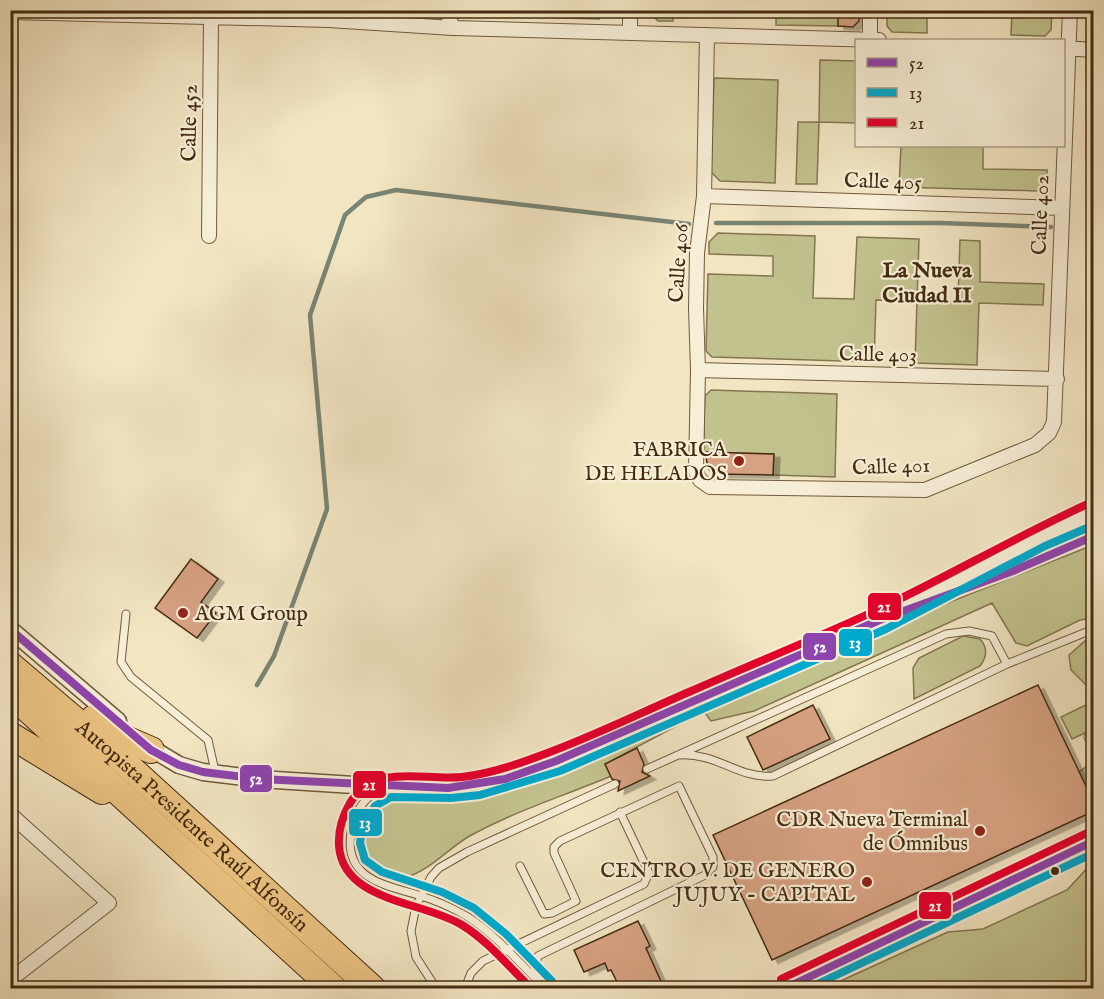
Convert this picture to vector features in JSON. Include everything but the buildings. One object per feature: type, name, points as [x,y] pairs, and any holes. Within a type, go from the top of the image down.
[{"type":"highway","points":[[10,664],[44,682],[121,737],[151,750]]},
{"type":"highway","name":"Autopista Presidente Raúl Alfonsín","points":[[10,664],[117,756],[372,988]]},
{"type":"highway","name":"Autopista Presidente Raúl Alfonsín","points":[[10,693],[333,988]]},
{"type":"highway","points":[[10,735],[151,822]]},
{"type":"street","points":[[446,10],[453,28]]},
{"type":"street","points":[[630,10],[630,32]]},
{"type":"street","points":[[870,10],[870,39]]},
{"type":"street","name":"Calle 402","points":[[1065,81],[1070,10]]},
{"type":"street","points":[[10,12],[327,15],[453,28],[855,40]]},
{"type":"street","name":"Calle 452","points":[[208,236],[210,14]]},
{"type":"street","name":"Calle 406","points":[[707,35],[704,196],[697,253],[696,472],[700,480],[710,487]]},
{"type":"street","points":[[1066,49],[1094,50]]},
{"type":"street","name":"Calle 402","points":[[1054,422],[1063,147]]},
{"type":"street","name":"Calle 405","points":[[704,196],[1061,208]]},
{"type":"street","name":"Calle 403","points":[[698,370],[1057,380]]},
{"type":"street","name":"Calle 401","points":[[710,487],[925,490],[1035,445],[1049,434],[1054,422]]},
{"type":"street","points":[[10,629],[151,750],[179,765],[216,774],[385,787],[448,788],[505,779],[556,762],[882,619],[1040,537],[1094,513]]},
{"type":"street","points":[[10,814],[109,903],[10,980]]},
{"type":"lane","points":[[882,619],[1003,574],[1094,536]]},
{"type":"lane","points":[[126,614],[121,662],[131,677],[208,740],[216,774]]},
{"type":"lane","points":[[678,755],[706,755],[746,773],[761,777],[773,776],[1007,664],[1094,629]]},
{"type":"lane","points":[[647,769],[956,632],[982,632],[992,636],[1007,664]]},
{"type":"lane","points":[[1088,737],[1094,749]]},
{"type":"lane","points":[[436,988],[425,973],[413,943],[412,918],[431,877],[446,864],[615,784]]},
{"type":"lane","points":[[520,866],[544,914],[552,913],[576,901],[554,853],[554,847],[620,812],[679,786],[713,857],[713,867],[705,875],[538,956],[534,972],[545,988]]},
{"type":"lane","points":[[385,787],[371,794],[361,806],[348,842],[352,858],[371,880],[421,896],[470,919],[545,988]]},
{"type":"lane","points":[[465,988],[471,973],[483,961],[644,884],[649,873],[620,812]]},
{"type":"lane","points":[[786,988],[1094,842]]},
{"type":"lane","points":[[504,988],[535,988]]},
{"type":"green space","points":[[495,11],[599,11],[599,19],[495,16]]},
{"type":"green space","points":[[652,11],[673,11],[673,21],[658,21],[652,15]]},
{"type":"green space","points":[[776,11],[838,11],[838,26],[776,25]]},
{"type":"green space","points":[[887,11],[927,11],[927,33],[892,32],[887,26]]},
{"type":"green space","points":[[1012,11],[1052,11],[1051,30],[1045,36],[1011,35]]},
{"type":"green space","points":[[820,60],[855,61],[855,123],[819,122]]},
{"type":"green space","points":[[714,78],[778,80],[775,183],[720,181],[711,172]]},
{"type":"green space","points":[[798,122],[819,122],[817,184],[796,184]]},
{"type":"green space","points":[[901,147],[983,147],[983,169],[1047,170],[1047,182],[1038,191],[899,187]]},
{"type":"green space","points":[[718,233],[815,236],[813,298],[854,299],[857,237],[919,239],[917,301],[876,300],[874,362],[712,357],[706,351],[708,274],[773,276],[773,256],[709,254],[709,242]]},
{"type":"green space","points":[[960,240],[980,241],[980,282],[1044,284],[1043,305],[979,303],[977,365],[915,363],[917,301],[958,302]]},
{"type":"green space","points":[[711,390],[837,394],[835,477],[773,475],[773,454],[703,452],[705,396]]},
{"type":"green space","points":[[1093,524],[1093,530],[1004,568],[1004,565]]},
{"type":"green space","points":[[1093,545],[1093,618],[1080,620],[1027,646],[1016,643],[992,603],[754,711],[711,721],[705,713],[680,724],[605,764],[611,776],[485,828],[468,837],[415,874],[403,878],[387,877],[377,871],[365,856],[362,837],[366,819],[379,804],[385,801],[450,798],[484,793],[582,762],[882,629]]},
{"type":"green space","points":[[963,636],[980,639],[983,642],[986,652],[980,666],[914,699],[913,668],[919,658]]},
{"type":"green space","points":[[1093,638],[1093,735],[1091,730],[1072,739],[1061,717],[1092,702],[1086,685],[1071,670],[1069,655],[1085,641]]},
{"type":"green space","points":[[1093,764],[1093,803],[1079,772]]},
{"type":"green space","points":[[1093,862],[1093,988],[825,988],[948,932],[983,929],[1067,890]]},
{"type":"waterway","points":[[257,685],[274,656],[327,509],[310,315],[345,215],[366,197],[396,190],[689,224]]},
{"type":"waterway","points":[[716,223],[940,223],[1051,227]]},
{"type":"transit line","name":"21","points":[[531,988],[472,931],[446,917],[387,897],[354,879],[344,864],[339,840],[345,813],[361,790],[373,782],[401,776],[447,778],[482,774],[561,748],[877,610],[1090,503]]},
{"type":"transit line","name":"13","points":[[552,981],[506,934],[474,908],[442,892],[382,872],[365,860],[360,843],[362,828],[375,806],[391,797],[451,798],[480,795],[560,771],[886,629],[1045,546],[1094,525]]},
{"type":"transit line","name":"52","points":[[10,629],[151,750],[179,765],[203,772],[260,779],[448,788],[505,779],[556,761],[882,619],[1013,571],[1094,536]]},
{"type":"transit line","name":"21","points":[[781,979],[1089,832]]},
{"type":"transit line","name":"52","points":[[786,988],[1094,841]]},
{"type":"transit line","name":"13","points":[[809,988],[1094,853]]},
{"type":"place","name":"FABRICA DE HELADOS","points":[[739,461]]},
{"type":"place","name":"AGM Group","points":[[183,613]]},
{"type":"place","name":"CDR Nueva Terminal de Ómnibus","points":[[980,831]]},
{"type":"place","name":"CENTRO V. DE GENERO JUJUY - CAPITAL","points":[[867,882]]},
{"type":"district","name":"La Nueva Ciudad II","points":[[927,282]]}]
